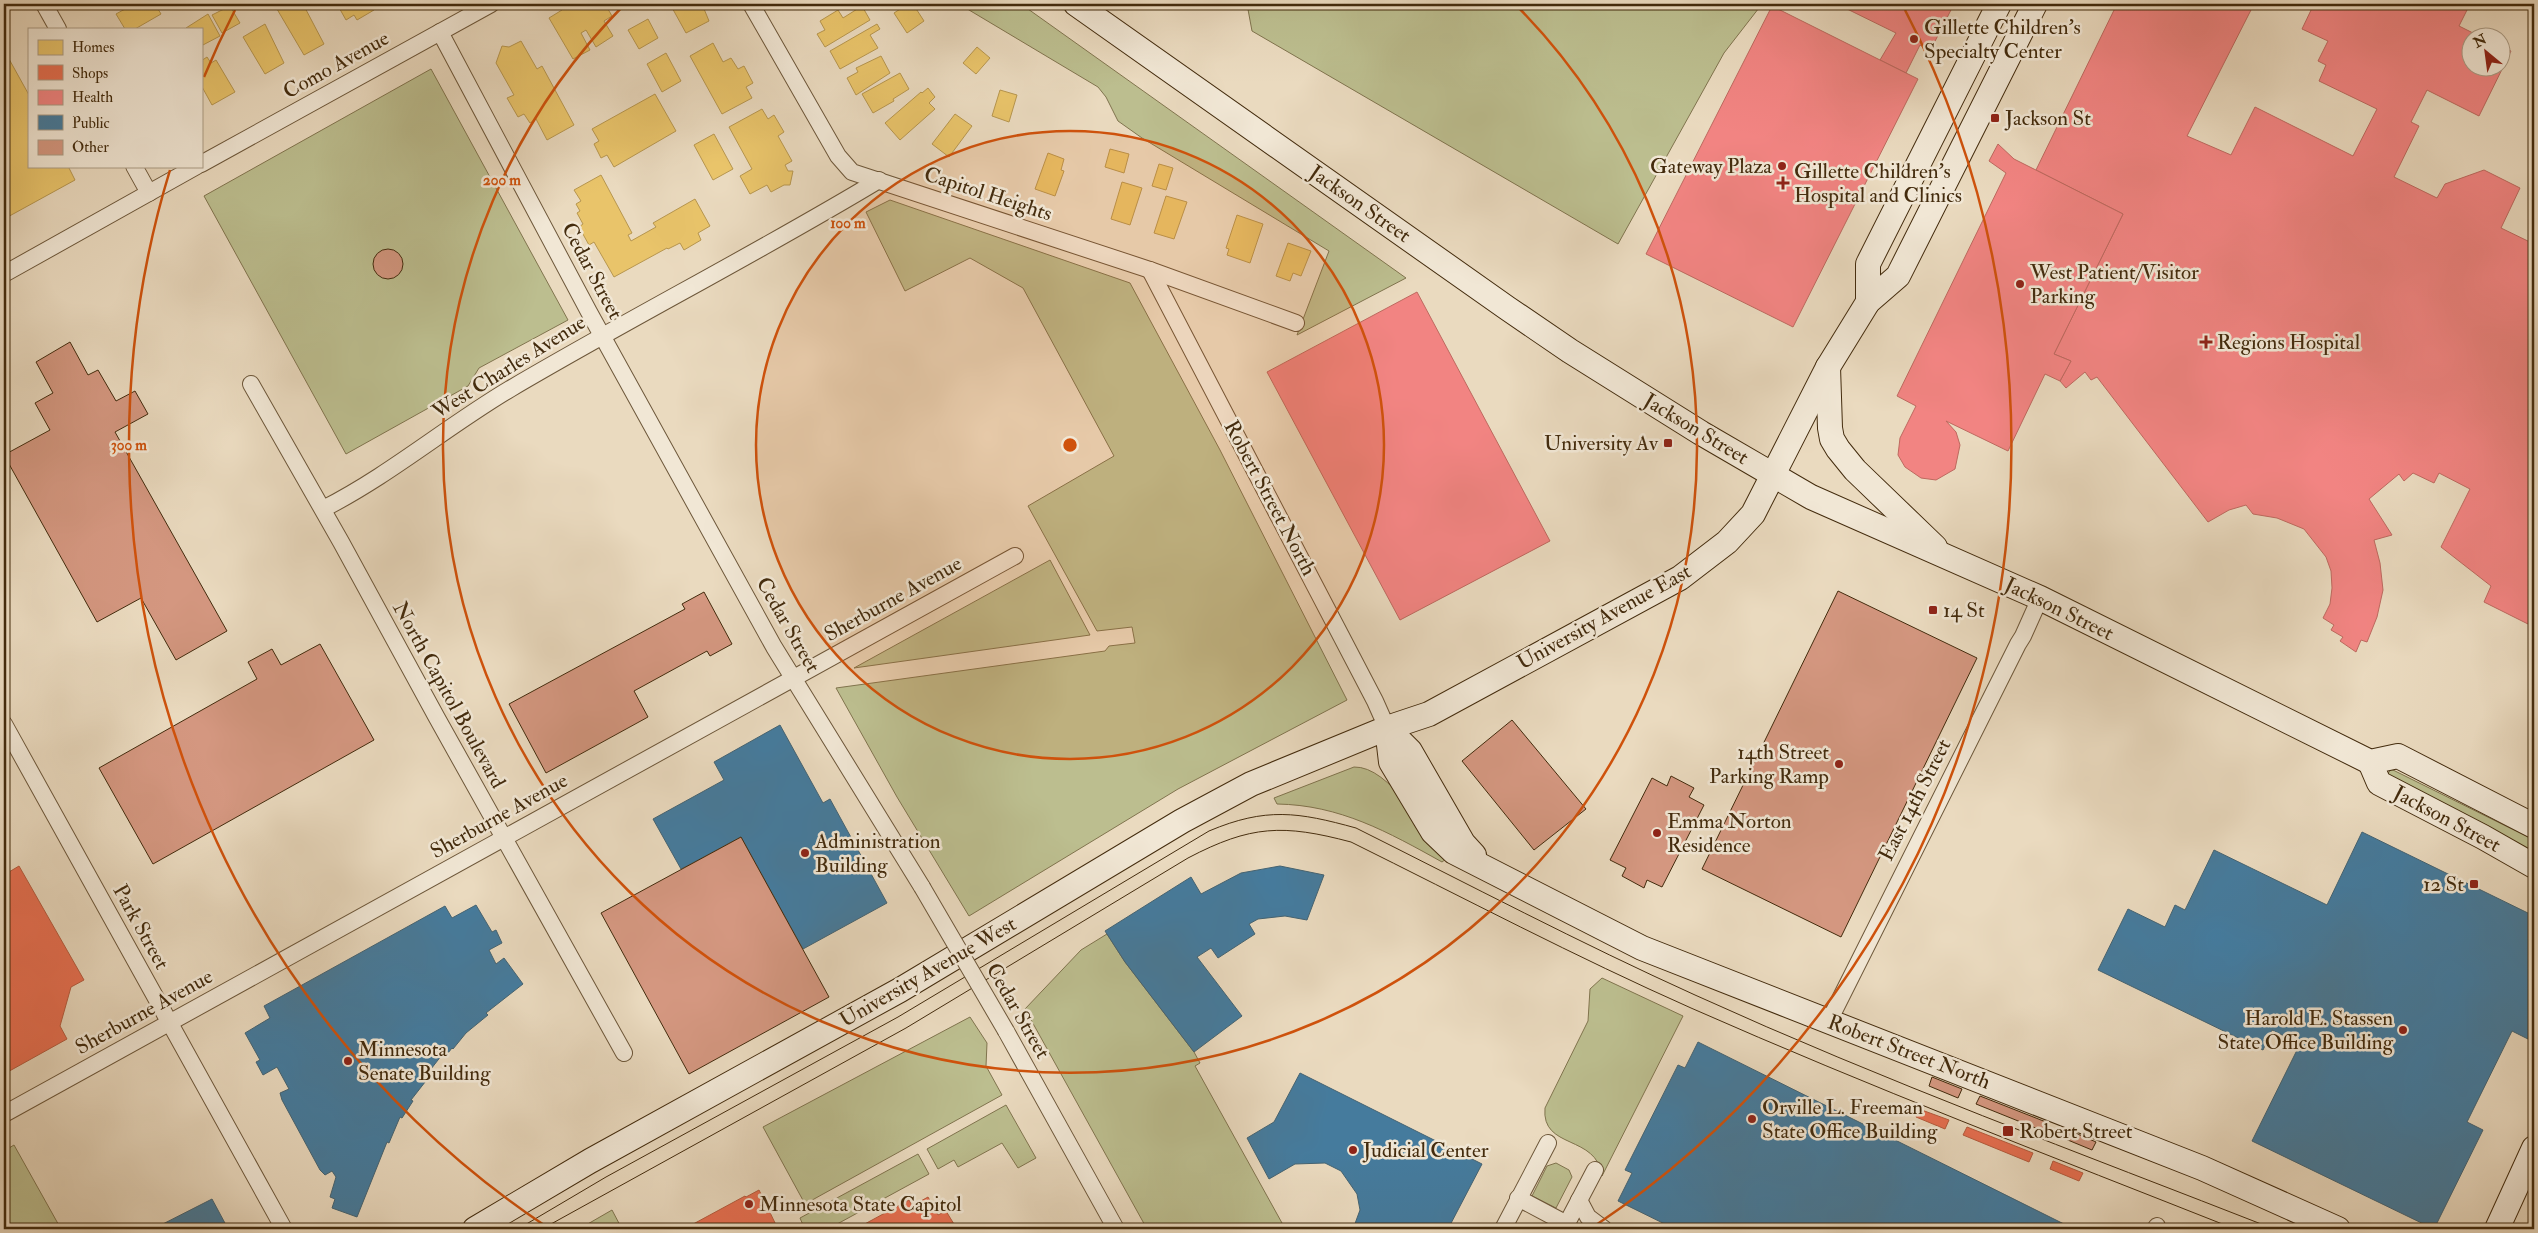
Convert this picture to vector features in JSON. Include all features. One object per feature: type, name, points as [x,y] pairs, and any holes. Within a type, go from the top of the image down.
[{"type":"main road","name":"Jackson Street","points":[[1076,4],[1570,352],[1659,408],[1810,497],[1870,525],[2040,598],[2370,762],[2398,756],[2534,826]]},
{"type":"main road","points":[[1868,302],[1868,264],[1999,4]]},
{"type":"main road","name":"University Avenue East","points":[[1387,728],[1429,714],[1680,578],[1727,542],[1753,514],[1828,367],[1868,302],[1898,276],[2035,4]]},
{"type":"main road","points":[[1828,367],[1830,428],[1832,439],[1838,449],[1855,470],[1885,496],[1941,554]]},
{"type":"main road","name":"Robert Street North","points":[[1387,728],[1410,751],[1463,843],[1483,866],[1642,948],[2202,1168],[2338,1229]]},
{"type":"main road","name":"University Avenue West","points":[[475,1229],[582,1165],[900,990],[1190,816],[1251,784],[1387,728]]},
{"type":"main road","name":"Jackson Street","points":[[2370,762],[2379,783],[2534,866]]},
{"type":"main road","points":[[2497,1229],[2534,1148]]},
{"type":"street","points":[[44,4],[57,28]]},
{"type":"street","name":"Como Avenue","points":[[202,163],[491,4]]},
{"type":"street","name":"Capitol Heights","points":[[757,5],[838,156],[852,172],[1150,270],[1296,323]]},
{"type":"street","name":"Cedar Street","points":[[440,32],[602,334],[774,647],[922,887],[1006,1032],[1116,1229]]},
{"type":"street","points":[[135,168],[149,193]]},
{"type":"street","points":[[4,274],[193,168]]},
{"type":"street","name":"West Charles Avenue","points":[[323,509],[362,489],[495,398],[602,334],[879,180]]},
{"type":"street","name":"Robert Street North","points":[[1150,270],[1371,692],[1387,728]]},
{"type":"street","name":"North Capitol Boulevard","points":[[251,384],[323,509],[624,1053]]},
{"type":"street","name":"Sherburne Avenue","points":[[4,1114],[1015,556]]},
{"type":"street","name":"East 14th Street","points":[[1829,1021],[2018,644],[2024,636],[2040,598]]},
{"type":"street","name":"Park Street","points":[[4,724],[284,1229]]},
{"type":"street","points":[[1503,1229],[1548,1143]]},
{"type":"street","points":[[1518,1198],[1566,1226],[1595,1170]]},
{"type":"street","points":[[1579,1200],[1588,1218],[1604,1229]]},
{"type":"green space","points":[[959,4],[1021,4],[1406,278],[1297,335],[1329,251],[1142,138],[1118,121],[1106,97],[1098,87]]},
{"type":"green space","points":[[1247,4],[1762,4],[1724,53],[1618,244],[1252,31]]},
{"type":"green space","points":[[431,69],[568,320],[479,368],[468,386],[346,454],[204,196]]},
{"type":"green space","points":[[890,200],[1130,283],[1220,450],[1347,700],[1178,789],[969,916],[897,797],[836,688],[1105,651],[1109,646],[1135,643],[1132,627],[1097,631],[1028,506],[1114,456],[1023,288],[970,258],[905,291],[866,212]]},
{"type":"green space","points":[[1050,560],[1090,635],[854,668]]},
{"type":"green space","points":[[1354,767],[1367,770],[1381,777],[1394,789],[1418,818],[1446,859],[1442,862],[1402,840],[1363,822],[1322,809],[1277,804],[1274,798]]},
{"type":"green space","points":[[2391,769],[2534,840],[2534,853],[2488,826],[2387,775]]},
{"type":"green space","points":[[1107,934],[1125,962],[1194,1052],[1200,1063],[1195,1066],[1282,1223],[1271,1229],[1214,1224],[1213,1229],[1147,1229],[1025,1009],[1081,950]]},
{"type":"green space","points":[[1602,978],[1683,1016],[1602,1176],[1598,1163],[1590,1154],[1581,1147],[1560,1137],[1552,1130],[1546,1121],[1545,1108],[1588,1021],[1590,989]]},
{"type":"green space","points":[[970,1017],[987,1043],[986,1066],[1002,1095],[805,1204],[763,1127]]},
{"type":"green space","points":[[1006,1105],[1036,1158],[1018,1168],[1002,1143],[958,1167],[954,1160],[938,1169],[927,1149]]},
{"type":"green space","points":[[14,1145],[61,1229],[4,1229],[4,1151]]},
{"type":"green space","points":[[918,1154],[929,1174],[828,1229],[796,1229],[803,1225],[800,1218]]},
{"type":"green space","points":[[1556,1163],[1569,1170],[1572,1177],[1556,1208],[1532,1196],[1547,1166]]},
{"type":"green space","points":[[612,1210],[622,1229],[579,1229]]},
{"type":"building: Homes","points":[[134,4],[155,4],[161,14],[137,28],[124,28],[116,14]]},
{"type":"building: Homes","points":[[274,4],[303,4],[324,44],[304,55]]},
{"type":"building: Homes","points":[[337,4],[370,4],[374,10],[357,20],[354,15],[346,20]]},
{"type":"building: Homes","points":[[559,4],[605,4],[612,16],[604,21],[613,36],[596,47],[586,30],[581,33],[590,50],[573,59],[549,18],[562,10]]},
{"type":"building: Homes","points":[[670,4],[702,4],[709,21],[686,33]]},
{"type":"building: Homes","points":[[908,4],[913,4],[924,21],[907,33],[894,13]]},
{"type":"building: Homes","points":[[230,6],[240,23],[222,33],[212,15]]},
{"type":"building: Homes","points":[[862,6],[870,20],[825,47],[817,34],[825,30],[820,21],[838,10],[843,18]]},
{"type":"building: Homes","points":[[208,14],[220,36],[202,45],[202,28],[186,28]]},
{"type":"building: Homes","points":[[648,19],[658,38],[639,49],[628,30]]},
{"type":"building: Homes","points":[[265,24],[284,63],[265,74],[243,37]]},
{"type":"building: Homes","points":[[877,24],[880,29],[870,35],[878,48],[840,69],[830,51]]},
{"type":"building: Homes","points":[[521,41],[537,69],[542,66],[574,125],[547,140],[536,119],[530,123],[524,114],[518,117],[507,98],[514,95],[496,63],[502,46],[509,47]]},
{"type":"building: Homes","points":[[713,43],[723,62],[731,58],[738,69],[744,66],[753,83],[746,87],[752,98],[722,114],[690,56]]},
{"type":"building: Homes","points":[[977,47],[990,58],[976,74],[963,63]]},
{"type":"building: Homes","points":[[4,50],[28,93],[28,168],[69,168],[75,180],[4,219]]},
{"type":"building: Homes","points":[[666,53],[681,81],[662,92],[647,64]]},
{"type":"building: Homes","points":[[881,56],[890,73],[856,95],[847,78],[858,72],[856,68]]},
{"type":"building: Homes","points":[[207,57],[211,63],[216,60],[235,92],[212,105],[202,87],[202,60]]},
{"type":"building: Homes","points":[[900,73],[909,89],[893,99],[894,101],[873,113],[862,94]]},
{"type":"building: Homes","points":[[928,88],[935,97],[929,103],[935,109],[900,140],[885,123]]},
{"type":"building: Homes","points":[[1000,90],[1017,95],[1009,122],[992,116]]},
{"type":"building: Homes","points":[[655,94],[676,131],[614,167],[607,155],[601,158],[594,144],[599,141],[592,129]]},
{"type":"building: Homes","points":[[762,109],[768,119],[774,115],[784,132],[778,136],[792,161],[785,165],[788,171],[793,171],[790,185],[784,185],[771,192],[767,185],[750,194],[740,176],[752,169],[729,127]]},
{"type":"building: Homes","points":[[955,114],[972,126],[949,157],[932,144]]},
{"type":"building: Homes","points":[[714,134],[733,169],[713,180],[694,145]]},
{"type":"building: Homes","points":[[1110,149],[1129,154],[1124,173],[1105,167]]},
{"type":"building: Homes","points":[[1048,153],[1064,159],[1061,170],[1064,171],[1055,196],[1035,189]]},
{"type":"building: Homes","points":[[1159,164],[1173,168],[1166,190],[1152,186]]},
{"type":"building: Homes","points":[[601,175],[632,233],[628,235],[631,241],[656,227],[653,223],[695,199],[710,226],[698,233],[701,240],[684,250],[680,243],[667,248],[614,277],[594,242],[589,245],[579,227],[583,224],[577,213],[580,211],[576,204],[581,201],[574,190]]},
{"type":"building: Homes","points":[[1122,182],[1142,188],[1130,225],[1111,219]]},
{"type":"building: Homes","points":[[1166,196],[1187,202],[1174,239],[1154,233]]},
{"type":"building: Homes","points":[[1237,215],[1263,224],[1250,263],[1227,255],[1229,249],[1226,248]]},
{"type":"building: Homes","points":[[1288,243],[1311,251],[1301,276],[1293,273],[1290,281],[1276,276]]},
{"type":"building: Shops","points":[[19,866],[84,980],[71,987],[60,1026],[67,1039],[4,1074],[4,875]]},
{"type":"building: Shops","points":[[1919,1109],[1949,1120],[1945,1129],[1916,1117]]},
{"type":"building: Shops","points":[[1967,1127],[2033,1153],[2029,1162],[1963,1135]]},
{"type":"building: Shops","points":[[2053,1161],[2083,1173],[2079,1181],[2050,1169]]},
{"type":"building: Shops","name":"Minnesota State Capitol","points":[[759,1190],[778,1229],[684,1229],[745,1196]]},
{"type":"building: Shops","name":"Minnesota State Capitol","points":[[928,1197],[938,1215],[946,1211],[957,1229],[863,1229],[861,1226],[909,1200],[912,1206]]},
{"type":"building: Health","name":"Gillette Children's Specialty Center","points":[[1842,4],[1954,4],[1930,51],[1920,45],[1906,73],[1880,60],[1896,33],[1841,6]]},
{"type":"building: Health","name":"Regions Hospital","points":[[2117,4],[2249,4],[2253,6],[2187,136],[2231,155],[2255,107],[2353,156],[2377,109],[2319,81],[2326,65],[2318,61],[2328,41],[2302,29],[2313,6],[2309,4],[2470,4],[2459,26],[2463,28],[2460,28],[2460,78],[2498,78],[2479,116],[2427,90],[2411,122],[2419,126],[2394,177],[2437,198],[2445,184],[2484,170],[2520,188],[2501,228],[2534,244],[2534,627],[2484,602],[2491,586],[2441,547],[2470,489],[2439,473],[2434,483],[2413,473],[2404,481],[2399,474],[2369,499],[2392,535],[2374,540],[2380,563],[2383,590],[2377,617],[2367,642],[2361,640],[2356,652],[2340,641],[2343,637],[2331,630],[2334,625],[2323,618],[2330,604],[2332,588],[2331,571],[2326,557],[2304,529],[2277,518],[2253,514],[2246,505],[2229,510],[2208,522],[2097,377],[2091,380],[2085,372],[2066,388],[2060,381],[2071,361],[2054,354],[2123,214],[2036,170]]},
{"type":"building: Health","name":"Gateway Plaza","points":[[1772,6],[1918,79],[1793,327],[1646,254]]},
{"type":"building: Health","name":"West Patient/Visitor Parking","points":[[1998,144],[2014,159],[2123,214],[2054,354],[2071,361],[2060,381],[2045,374],[2008,451],[1946,421],[1956,432],[1960,445],[1955,469],[1936,480],[1921,478],[1905,467],[1898,455],[1900,438],[1916,406],[1897,396],[2006,173],[1989,161]]},
{"type":"building: Health","points":[[1417,292],[1550,541],[1400,620],[1267,372]]},
{"type":"building: Public","name":"Administration Building","points":[[780,725],[823,803],[830,799],[887,903],[803,949],[741,837],[681,869],[653,819],[724,780],[714,762]]},
{"type":"building: Public","name":"Harold E. Stassen State Office Building","points":[[2362,832],[2534,916],[2534,1026],[2528,1039],[2512,1031],[2467,1122],[2483,1130],[2434,1229],[2252,1141],[2300,1044],[2272,1030],[2263,1050],[2098,970],[2128,909],[2165,927],[2175,905],[2185,910],[2214,850],[2327,905]]},
{"type":"building: Public","points":[[1280,866],[1324,875],[1307,920],[1285,916],[1258,919],[1249,924],[1255,934],[1218,958],[1211,948],[1197,957],[1242,1016],[1194,1052],[1125,962],[1105,931],[1191,877],[1201,894],[1241,873]]},
{"type":"building: Public","name":"Minnesota Senate Building","points":[[476,905],[492,932],[496,930],[502,943],[489,950],[496,964],[504,958],[523,984],[486,1013],[488,1015],[466,1033],[453,1049],[448,1053],[445,1051],[431,1069],[433,1071],[411,1100],[413,1101],[402,1118],[400,1117],[389,1143],[387,1142],[357,1217],[332,1208],[335,1199],[330,1197],[336,1177],[332,1171],[325,1175],[320,1170],[282,1100],[280,1093],[289,1089],[277,1067],[263,1075],[256,1062],[260,1060],[245,1033],[270,1018],[264,1006],[445,906],[452,918]]},
{"type":"building: Public","name":"Orville L. Freeman State Office Building","points":[[1698,1042],[2074,1229],[1740,1229],[1736,1227],[1735,1229],[1675,1229],[1618,1201],[1632,1173],[1625,1170],[1678,1065],[1685,1068]]},
{"type":"building: Public","name":"Judicial Center","points":[[1300,1073],[1482,1164],[1448,1229],[1353,1229],[1360,1210],[1357,1194],[1341,1171],[1325,1163],[1295,1164],[1269,1179],[1247,1138],[1274,1122]]},
{"type":"building: Public","points":[[212,1199],[226,1225],[219,1229],[153,1229]]},
{"type":"building: Other","points":[[388,249],[399,253],[403,264],[399,275],[388,279],[377,275],[373,264],[377,253]]},
{"type":"building: Other","points":[[70,342],[88,375],[98,370],[116,401],[135,391],[148,414],[115,432],[227,631],[176,660],[141,598],[97,622],[4,455],[50,430],[35,403],[53,393],[36,362]]},
{"type":"building: Other","name":"14th Street Parking Ramp","points":[[1838,591],[1977,658],[1841,937],[1702,869]]},
{"type":"building: Other","points":[[704,592],[732,644],[710,656],[707,651],[634,691],[648,717],[546,773],[509,704],[685,609],[682,604]]},
{"type":"building: Other","points":[[320,644],[374,740],[153,864],[99,768],[257,679],[248,662],[272,649],[281,665]]},
{"type":"building: Other","points":[[1512,720],[1586,809],[1534,850],[1462,761]]},
{"type":"building: Other","name":"Emma Norton Residence","points":[[1671,776],[1694,788],[1689,797],[1704,805],[1662,887],[1647,880],[1644,888],[1622,876],[1626,868],[1610,860],[1652,778],[1667,786]]},
{"type":"building: Other","points":[[741,837],[829,997],[689,1074],[601,913]]},
{"type":"building: Other","points":[[1932,1077],[1962,1089],[1958,1098],[1929,1086]]},
{"type":"building: Other","points":[[1980,1096],[2046,1122],[2043,1131],[1976,1104]]},
{"type":"building: Other","points":[[2066,1129],[2096,1142],[2092,1150],[2063,1138]]},
{"type":"tram line","points":[[518,1229],[606,1177],[898,1017],[1209,831],[1248,818],[1282,814],[1317,818],[1356,828],[1609,955],[1766,1027],[1910,1087],[2274,1229]]},
{"type":"tram line","points":[[542,1229],[906,1028],[1188,858],[1230,839],[1249,834],[1286,830],[1306,832],[1351,842],[1563,948],[1691,1008],[1894,1094],[2235,1229]]},
{"type":"place","name":"Gillette Children's Specialty Center","points":[[1914,39]]},
{"type":"place","name":"Jackson St","points":[[1995,118]]},
{"type":"place","name":"Gateway Plaza","points":[[1782,166]]},
{"type":"place","name":"Gillette Children's Hospital and Clinics","points":[[1783,183]]},
{"type":"place","name":"West Patient/Visitor Parking","points":[[2020,284]]},
{"type":"place","name":"Regions Hospital","points":[[2206,342]]},
{"type":"place","name":"University Av","points":[[1668,443]]},
{"type":"place","name":"14 St","points":[[1933,610]]},
{"type":"place","name":"14th Street Parking Ramp","points":[[1839,764]]},
{"type":"place","name":"Emma Norton Residence","points":[[1657,833]]},
{"type":"place","name":"Administration Building","points":[[805,853]]},
{"type":"place","name":"12 St","points":[[2474,884]]},
{"type":"place","name":"Harold E. Stassen State Office Building","points":[[2403,1030]]},
{"type":"place","name":"Minnesota Senate Building","points":[[348,1061]]},
{"type":"place","name":"Orville L. Freeman State Office Building","points":[[1752,1119]]},
{"type":"place","name":"Robert Street","points":[[2008,1131]]},
{"type":"place","name":"Judicial Center","points":[[1353,1150]]},
{"type":"place","name":"Minnesota State Capitol","points":[[749,1204]]}]
